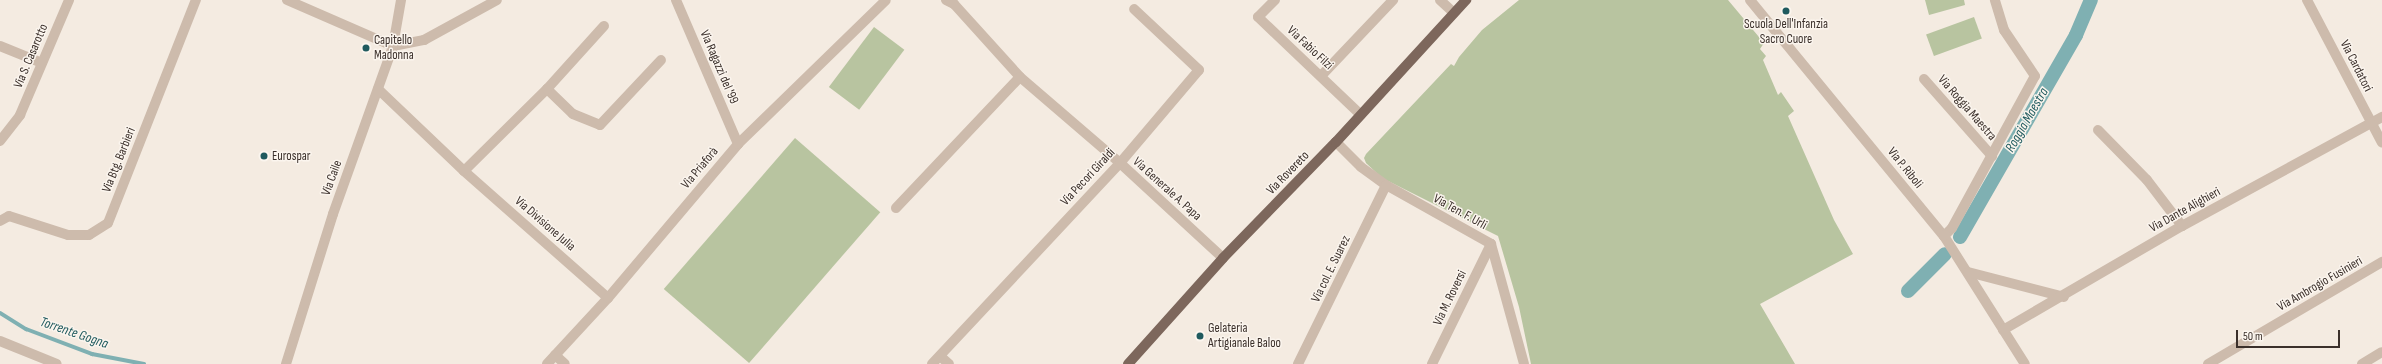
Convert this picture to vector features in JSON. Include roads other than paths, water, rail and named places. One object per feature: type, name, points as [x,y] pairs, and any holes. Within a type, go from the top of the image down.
[{"type":"main road","name":"Via Rovereto","points":[[1128,364],[1223,258],[1336,142],[1466,0]]},
{"type":"street","name":"Via S. Casarotto","points":[[0,141],[20,115],[69,0]]},
{"type":"street","name":"Via Btg. Barbieri","points":[[0,221],[9,216],[68,235],[89,235],[108,223],[196,0]]},
{"type":"street","points":[[287,0],[393,46],[424,40],[497,0]]},
{"type":"street","name":"Via Caile","points":[[286,364],[333,214],[393,46],[400,0]]},
{"type":"street","name":"Via Ragazzi del '99","points":[[676,0],[738,144]]},
{"type":"street","name":"Via Priaforà","points":[[547,364],[608,298],[738,144],[886,0]]},
{"type":"street","name":"Via Generale A. Papa","points":[[946,0],[954,4],[1020,77],[1120,163],[1223,258]]},
{"type":"street","name":"Via Fabio Filzi","points":[[1275,0],[1258,17],[1361,115]]},
{"type":"street","points":[[1321,76],[1394,0]]},
{"type":"street","points":[[1440,0],[1454,13]]},
{"type":"street","name":"Via P. Riboli","points":[[1750,0],[1944,236],[2025,364]]},
{"type":"street","points":[[1992,156],[2034,76],[2004,30],[1995,0]]},
{"type":"street","name":"Via Cardatori","points":[[2307,0],[2370,124],[2382,143]]},
{"type":"street","name":"Via Pecori Giraldi","points":[[932,364],[1120,163],[1199,70],[1134,9]]},
{"type":"street","points":[[464,171],[547,88],[604,26]]},
{"type":"street","points":[[0,46],[42,63]]},
{"type":"street","points":[[547,88],[573,114],[600,125],[662,60]]},
{"type":"street","points":[[896,208],[1020,77]]},
{"type":"street","name":"Via Roggia Maestra","points":[[1924,80],[1992,156],[1952,228],[1944,236]]},
{"type":"street","name":"Via Divisione Julia","points":[[378,89],[464,171],[608,298]]},
{"type":"street","name":"Via Dante Alighieri","points":[[2003,330],[2064,297],[2182,226],[2382,117]]},
{"type":"street","points":[[2098,130],[2147,180],[2182,226]]},
{"type":"street","name":"Via Ten. F. Urli","points":[[1336,142],[1361,166],[1386,185],[1491,244],[1524,364]]},
{"type":"street","name":"Via col. E. Suarez","points":[[1298,364],[1386,185]]},
{"type":"street","name":"Via M. Roversi","points":[[1432,364],[1491,244]]},
{"type":"street","name":"Via Ambrogio Fusinieri","points":[[2208,364],[2382,262]]},
{"type":"street","points":[[1968,272],[2064,297]]},
{"type":"street","points":[[0,341],[57,364]]},
{"type":"street","points":[[2362,364],[2382,352]]},
{"type":"street","points":[[555,355],[565,364]]},
{"type":"street","points":[[940,356],[949,364]]},
{"type":"waterway","name":"Roggia Maestra","points":[[1960,237],[2076,35],[2091,0]]},
{"type":"waterway","name":"Roggia Maestra","points":[[1908,291],[1945,254]]},
{"type":"waterway","name":"Torrente Gogna","points":[[0,313],[26,329],[92,354],[144,364]]},
{"type":"place","name":"Scuola Dell'Infanzia Sacro Cuore","points":[[1786,11]]},
{"type":"place","name":"Capitello Madonna","points":[[366,48]]},
{"type":"place","name":"Eurospar","points":[[264,156]]},
{"type":"place","name":"Gelateria Artigianale Baloo","points":[[1200,336]]}]
